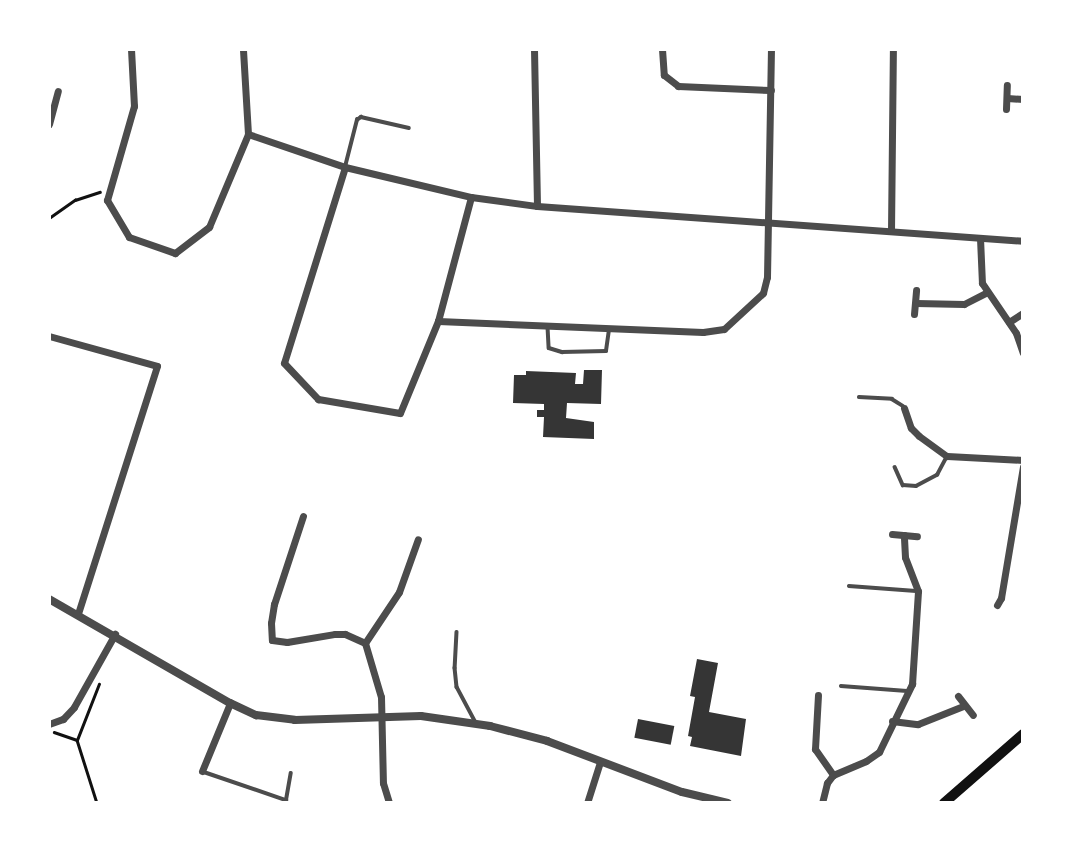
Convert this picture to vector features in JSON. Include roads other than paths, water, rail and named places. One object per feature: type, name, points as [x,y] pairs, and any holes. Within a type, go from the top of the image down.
[{"type":"main road","points":[[944,803],[1023,734]]},
{"type":"street","points":[[131,49],[134,106],[107,200],[129,237],[175,253],[209,227],[248,134],[243,49]]},
{"type":"street","points":[[534,49],[537,206]]},
{"type":"street","points":[[662,49],[664,75],[678,86],[771,90]]},
{"type":"street","points":[[438,321],[703,332],[724,329],[763,293],[770,224],[771,49]]},
{"type":"street","points":[[891,231],[893,49]]},
{"type":"street","points":[[1006,110],[1007,85]]},
{"type":"street","points":[[49,124],[58,91]]},
{"type":"street","points":[[1007,98],[1023,99]]},
{"type":"street","points":[[248,134],[345,167],[471,197],[537,206],[1023,241]]},
{"type":"street","points":[[345,167],[284,363],[318,399],[400,413],[438,321],[471,197]]},
{"type":"street","points":[[980,238],[980,275],[986,293],[1009,322],[1023,353]]},
{"type":"street","points":[[914,314],[916,290]]},
{"type":"street","points":[[916,303],[964,304],[986,293]]},
{"type":"street","points":[[1009,322],[1023,313]]},
{"type":"street","points":[[49,336],[157,366],[78,614]]},
{"type":"street","points":[[904,408],[911,428],[947,456],[1023,460]]},
{"type":"street","points":[[997,605],[1002,598],[1006,555],[1023,467]]},
{"type":"street","points":[[303,516],[297,542],[274,604],[272,640],[287,642],[345,634],[365,643],[378,679],[383,783],[389,803]]},
{"type":"street","points":[[892,534],[917,536]]},
{"type":"street","points":[[822,803],[827,783],[833,775],[879,752],[909,691],[915,669],[918,591],[905,557],[904,535]]},
{"type":"street","points":[[365,643],[399,592],[418,539]]},
{"type":"street","points":[[49,599],[115,634],[230,704],[273,719],[421,716],[476,724],[547,741],[682,792],[728,803]]},
{"type":"street","points":[[49,725],[63,719],[74,707],[115,634]]},
{"type":"street","points":[[818,695],[815,749],[833,775]]},
{"type":"street","points":[[958,696],[963,706],[973,715]]},
{"type":"street","points":[[202,771],[230,704]]},
{"type":"street","points":[[892,721],[918,724],[963,706]]},
{"type":"street","points":[[587,803],[600,762]]},
{"type":"lane","points":[[345,167],[357,120],[361,117],[409,128]]},
{"type":"lane","points":[[548,327],[549,348],[562,352],[600,353],[606,351],[610,328]]},
{"type":"lane","points":[[859,397],[892,399],[904,408]]},
{"type":"lane","points":[[895,467],[902,485],[916,486],[937,475],[947,456]]},
{"type":"lane","points":[[849,586],[918,591]]},
{"type":"lane","points":[[457,632],[457,687],[476,724]]},
{"type":"lane","points":[[841,686],[909,691]]},
{"type":"lane","points":[[202,771],[286,800],[291,773]]}]
